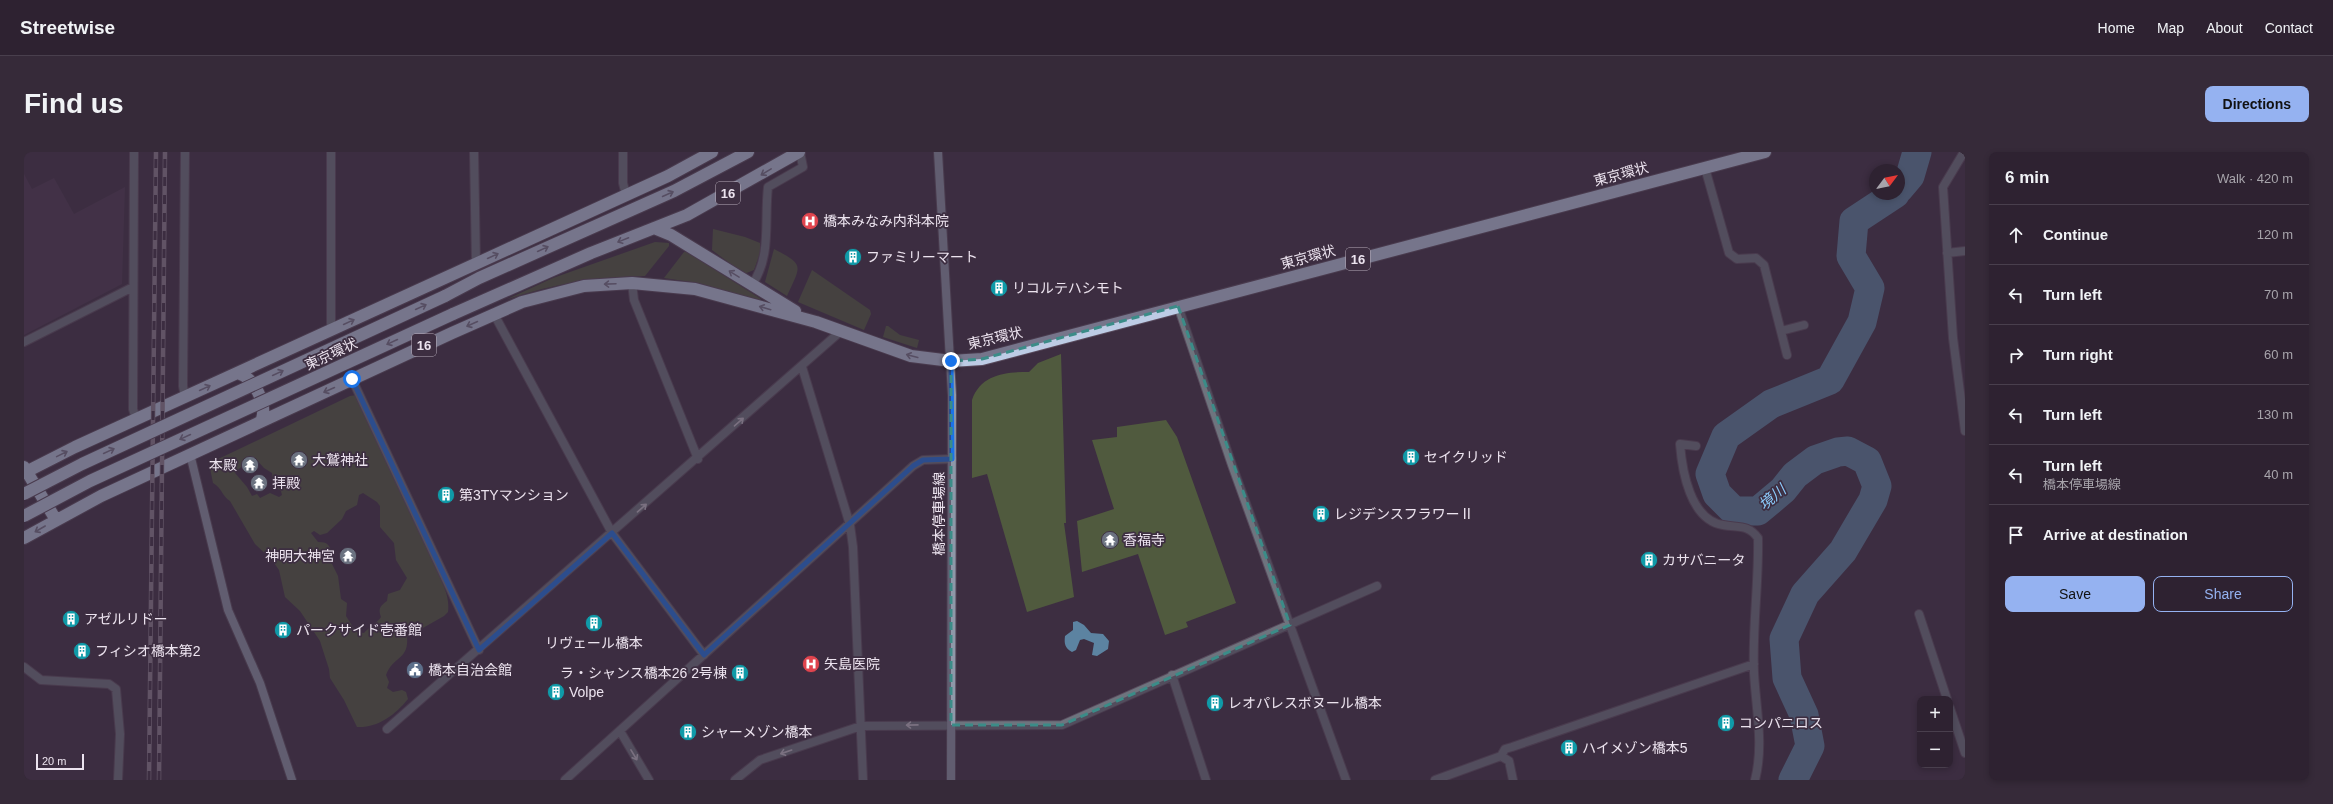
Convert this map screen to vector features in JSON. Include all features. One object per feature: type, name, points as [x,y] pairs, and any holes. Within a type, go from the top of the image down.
[{"type":"highway","points":[[56,520],[25,470],[668,176],[712,152]]},
{"type":"highway","name":"東京環状","points":[[24,494],[89,460],[445,296],[479,278],[674,191],[748,152]]},
{"type":"highway","name":"16","points":[[654,228],[687,215],[727,194],[799,152]]},
{"type":"highway","name":"東京環状","points":[[951,361],[982,359],[1765,152]]},
{"type":"highway","name":"東京環状","points":[[24,516],[90,481],[453,314],[654,228]]},
{"type":"highway","name":"16","points":[[654,228],[671,234],[752,285],[816,322]]},
{"type":"highway","name":"16","points":[[24,538],[101,496],[262,419],[494,314],[522,302],[577,288],[632,283],[695,289],[816,322],[911,356],[951,361]]},
{"type":"highway","points":[[238,373],[250,378],[258,393],[264,408],[262,419]]},
{"type":"main road","name":"橋本停車場線","points":[[938,152],[951,361],[951,780]]},
{"type":"main road","points":[[190,454],[228,610],[260,683],[292,780]]},
{"type":"street","points":[[134,152],[133,409],[136,419]]},
{"type":"street","points":[[185,152],[183,386],[185,397]]},
{"type":"street","points":[[331,152],[331,331]]},
{"type":"street","points":[[474,152],[476,264]]},
{"type":"street","points":[[623,152],[623,183],[626,195]]},
{"type":"street","points":[[752,285],[761,272],[766,254],[768,187],[802,167],[799,152]]},
{"type":"street","points":[[1964,152],[1943,187],[1953,338],[1965,431]]},
{"type":"street","points":[[1705,168],[1729,253],[1736,259],[1750,257],[1761,261],[1764,266],[1787,355]]},
{"type":"street","points":[[1947,253],[1965,251]]},
{"type":"street","points":[[632,283],[634,300],[698,459]]},
{"type":"street","points":[[24,342],[133,287]]},
{"type":"street","points":[[1178,306],[1232,466],[1346,780]]},
{"type":"street","points":[[494,314],[612,533],[704,655]]},
{"type":"street","points":[[1781,330],[1804,325]]},
{"type":"street","points":[[388,729],[698,459],[841,331]]},
{"type":"street","points":[[802,367],[850,525],[853,547],[863,780]]},
{"type":"street","points":[[352,379],[479,650]]},
{"type":"street","points":[[1696,446],[1680,444],[1682,468],[1688,490],[1697,507],[1721,525],[1744,527],[1752,531],[1758,538],[1754,623],[1754,664],[1759,742],[1755,780]]},
{"type":"street","points":[[565,780],[850,525],[913,466],[923,460],[952,459]]},
{"type":"street","points":[[735,780],[760,760],[861,726],[1062,725],[1172,675],[1377,586]]},
{"type":"street","points":[[1919,614],[1946,696]]},
{"type":"street","points":[[1435,780],[1501,756],[1505,749],[1754,664]]},
{"type":"street","points":[[24,667],[41,680],[109,684],[116,689],[120,734],[118,780]]},
{"type":"street","points":[[1172,675],[1206,780]]},
{"type":"street","points":[[1953,717],[1965,753]]},
{"type":"street","points":[[620,730],[649,780]]},
{"type":"street","points":[[1501,756],[1509,761],[1513,780]]},
{"type":"highlighted area","points":[[1178,306],[1290,625],[1062,725],[951,725],[951,361],[982,359]]},
{"type":"shaded area","points":[[24,174],[32,189],[54,178],[74,214],[125,187],[122,284],[24,335]]},
{"type":"green space","points":[[713,229],[745,237],[760,243],[760,253],[754,270],[744,274],[712,250]]},
{"type":"green space","points":[[655,242],[669,243],[669,246],[645,276],[574,282],[522,294],[505,300],[553,278]]},
{"type":"green space","points":[[774,249],[791,259],[797,267],[795,278],[787,296],[765,282]]},
{"type":"green space","points":[[684,252],[687,252],[761,299],[760,301],[698,283],[664,278]]},
{"type":"green space","points":[[812,270],[870,310],[871,314],[864,330],[798,302]]},
{"type":"green space","points":[[886,326],[900,335],[919,340],[917,348],[883,337]]},
{"type":"green space","points":[[1061,354],[1066,523],[1064,523],[1074,597],[1027,612],[987,474],[972,478],[972,400],[976,391],[981,385],[995,376],[1029,372],[1038,363]]},
{"type":"green space","name":"神明大神宮","points":[[357,395],[442,581],[448,601],[448,612],[444,616],[407,637],[406,650],[389,669],[386,675],[389,682],[387,688],[393,692],[402,690],[406,692],[408,699],[398,710],[386,719],[379,723],[365,727],[357,727],[344,700],[330,678],[329,669],[320,641],[300,611],[285,597],[279,570],[272,560],[255,544],[230,501],[213,483],[210,468],[214,461],[350,396]],"holes":[[[250,458],[255,458],[264,468],[272,473],[274,486],[281,491],[282,495],[279,497],[270,493],[260,498],[257,494],[252,496],[247,487],[235,473]],[[363,493],[377,502],[380,506],[380,527],[394,543],[396,560],[407,578],[400,590],[388,594],[387,601],[380,608],[381,617],[364,633],[356,632],[346,616],[347,603],[341,599],[338,576],[329,558],[332,553],[328,544],[318,542],[311,533],[314,531],[320,535],[327,533],[342,519],[346,511],[357,505],[359,495]]]},
{"type":"green space","points":[[1166,420],[1177,437],[1236,603],[1186,622],[1188,627],[1165,635],[1138,554],[1082,572],[1077,521],[1114,509],[1092,440],[1117,437],[1117,427]]},
{"type":"water","points":[[1077,621],[1084,625],[1091,633],[1103,634],[1109,641],[1108,649],[1097,656],[1092,655],[1094,643],[1084,639],[1080,640],[1076,650],[1072,652],[1068,649],[1065,644],[1065,636],[1073,630],[1073,622]]},
{"type":"waterway","name":"境川","points":[[1905,182],[1910,176],[1917,152]]},
{"type":"waterway","name":"境川","points":[[1793,780],[1810,746],[1804,715],[1787,678],[1784,639],[1805,594],[1843,551],[1873,500],[1877,486],[1867,461],[1848,451],[1838,452],[1815,460],[1795,475],[1783,490],[1758,511],[1734,511],[1717,494],[1710,474],[1726,436],[1771,404],[1830,380],[1862,322],[1870,288],[1851,256],[1854,221],[1886,200]]},
{"type":"railway","points":[[149,780],[156,152]]},
{"type":"railway","points":[[159,780],[165,152]]},
{"type":"place","name":"橋本みなみ内科本院","points":[[810,221]]},
{"type":"place","name":"ファミリーマート","points":[[853,257]]},
{"type":"place","name":"リコルテハシモト","points":[[999,288]]},
{"type":"place","name":"セイクリッド","points":[[1411,457]]},
{"type":"place","name":"大鷲神社","points":[[299,460]]},
{"type":"place","name":"本殿","points":[[250,465]]},
{"type":"place","name":"拝殿","points":[[259,483]]},
{"type":"place","name":"第3TYマンション","points":[[446,495]]},
{"type":"place","name":"レジデンスフラワーⅡ","points":[[1321,514]]},
{"type":"place","name":"香福寺","points":[[1110,540]]},
{"type":"place","name":"神明大神宮","points":[[348,556]]},
{"type":"place","name":"カサバニータ","points":[[1649,560]]},
{"type":"place","name":"アゼルリドー","points":[[71,619]]},
{"type":"place","name":"リヴェール橋本","points":[[594,623]]},
{"type":"place","name":"パークサイド壱番館","points":[[283,630]]},
{"type":"place","name":"フィシオ橋本第2","points":[[82,651]]},
{"type":"place","name":"矢島医院","points":[[811,664]]},
{"type":"place","name":"橋本自治会館","points":[[415,670]]},
{"type":"place","name":"ラ・シャンス橋本26 2号棟","points":[[740,673]]},
{"type":"place","name":"Volpe","points":[[556,692]]},
{"type":"place","name":"レオパレスボヌール橋本","points":[[1215,703]]},
{"type":"place","name":"コンパニロス","points":[[1726,723]]},
{"type":"place","name":"シャーメゾン橋本","points":[[688,732]]},
{"type":"place","name":"ハイメゾン橋本5","points":[[1569,748]]},
{"type":"route","points":[[352,379],[479,650],[612,533],[704,655],[850,525],[913,466],[923,460],[952,459],[951,361]]}]
